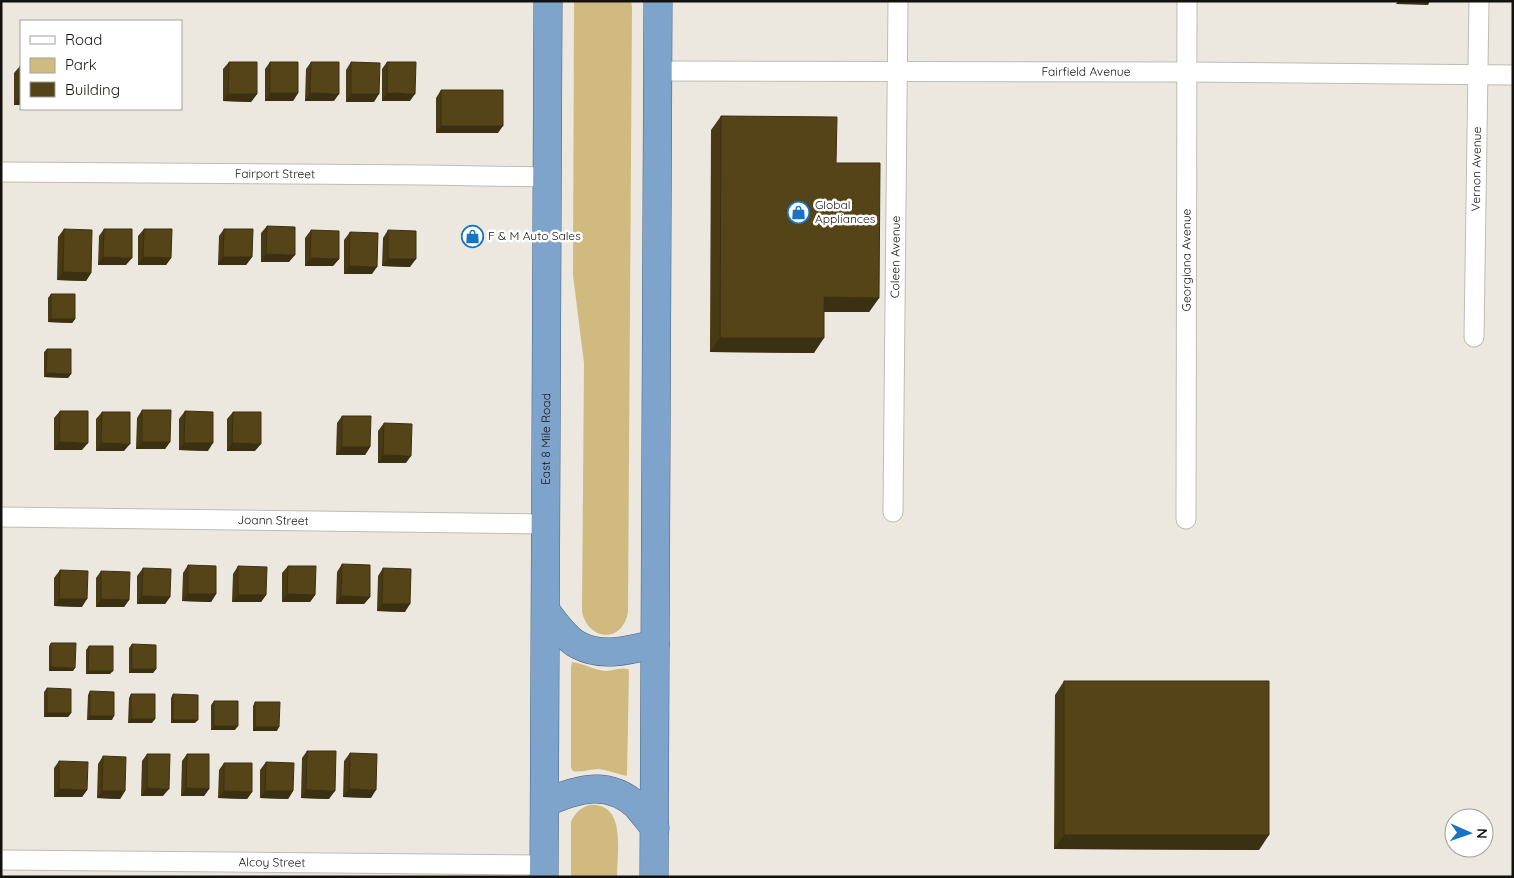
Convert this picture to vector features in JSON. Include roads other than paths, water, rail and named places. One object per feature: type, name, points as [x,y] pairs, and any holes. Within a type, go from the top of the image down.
[{"type":"highway","name":"East 8 Mile Road","points":[[544,871],[548,1]]},
{"type":"highway","points":[[654,877],[658,1]]},
{"type":"highway","points":[[546,611],[563,632],[577,645],[591,650],[619,652],[655,644]]},
{"type":"highway","points":[[544,803],[579,790],[592,788],[606,790],[620,795],[636,806],[655,828]]},
{"type":"street","name":"Coleen Avenue","points":[[893,512],[898,1]]},
{"type":"street","name":"Georgiana Avenue","points":[[1186,519],[1187,1]]},
{"type":"street","name":"Vernon Avenue","points":[[1474,337],[1478,1]]},
{"type":"street","name":"Fairfield Avenue","points":[[658,71],[1513,75]]},
{"type":"street","name":"Fairport Street","points":[[1,172],[548,177]]},
{"type":"street","name":"Joann Street","points":[[1,517],[546,524]]},
{"type":"street","name":"Alcoy Street","points":[[1,860],[544,871]]},
{"type":"place","name":"Global Appliances","points":[[799,212]]},
{"type":"place","name":"F & M Auto Sales","points":[[472,236]]}]
